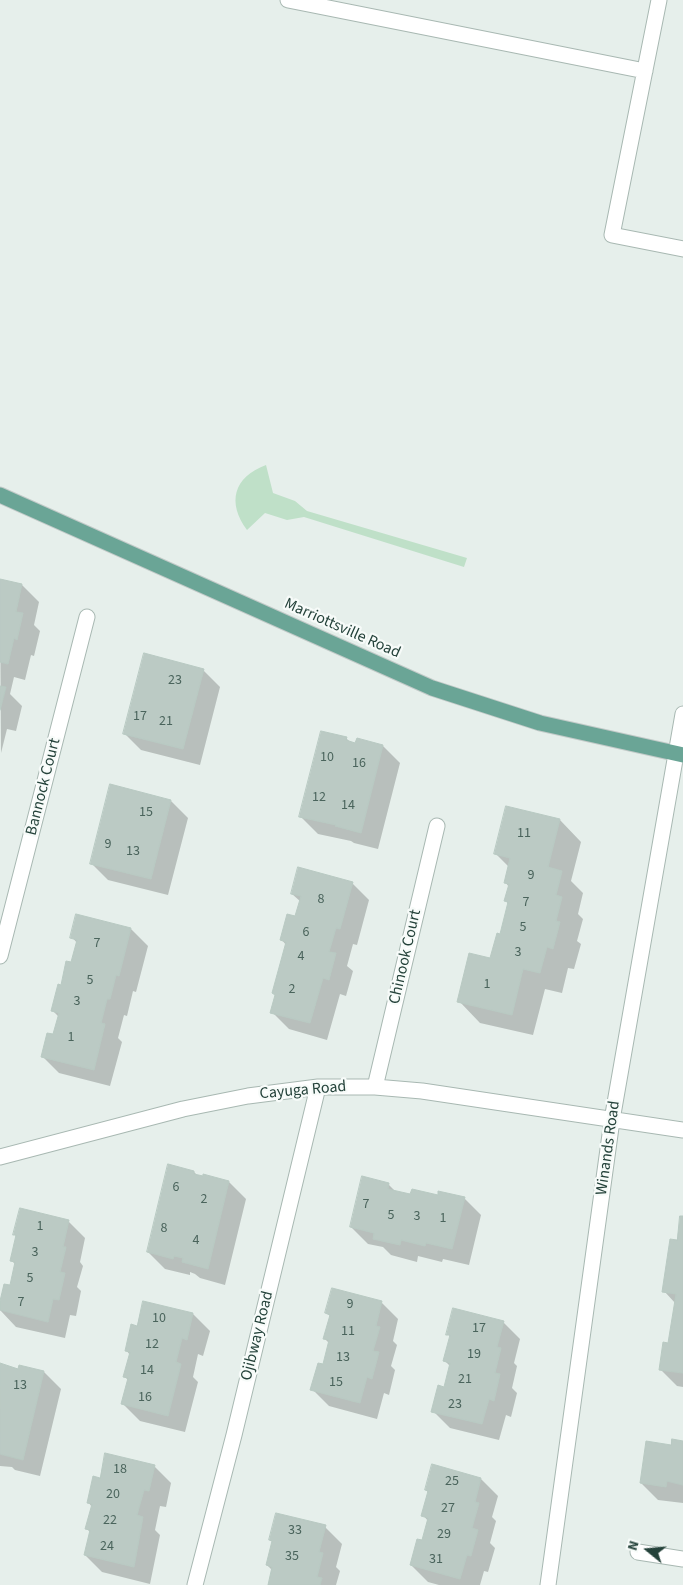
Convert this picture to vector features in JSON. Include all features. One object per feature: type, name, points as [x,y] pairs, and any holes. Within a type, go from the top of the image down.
[{"type":"main road","name":"Marriottsville Road","points":[[0,495],[432,688],[540,724],[679,755]]},
{"type":"street","points":[[288,0],[645,71]]},
{"type":"street","points":[[659,0],[612,235],[683,249]]},
{"type":"street","name":"Bannock Court","points":[[0,956],[87,617]]},
{"type":"street","name":"Winands Road","points":[[548,1585],[612,1120],[679,755],[683,714]]},
{"type":"street","name":"Chinook Court","points":[[375,1087],[438,826]]},
{"type":"street","name":"Cayuga Road","points":[[0,1157],[183,1109],[248,1096],[318,1087],[375,1087],[422,1091],[683,1130]]},
{"type":"street","name":"Ojibway Road","points":[[195,1585],[318,1087]]},
{"type":"street","points":[[638,1552],[683,1559]]},
{"type":"green space","points":[[266,465],[273,493],[295,501],[307,511],[467,558],[464,567],[304,517],[287,520],[265,513],[247,530],[237,510],[237,492],[246,476]]},
{"type":"building","points":[[0,579],[22,584],[16,612],[23,613],[17,640],[14,638],[8,664],[0,662]]},
{"type":"building","points":[[144,653],[204,669],[183,749],[123,734]]},
{"type":"building","points":[[0,686],[6,687],[0,710]]},
{"type":"building","points":[[321,731],[347,737],[346,740],[355,743],[357,738],[383,745],[361,833],[299,817]]},
{"type":"building","points":[[110,784],[171,800],[151,879],[90,864]]},
{"type":"building","points":[[506,806],[560,819],[548,867],[562,871],[556,895],[562,897],[556,921],[560,922],[553,949],[547,947],[540,973],[523,969],[512,1015],[457,1002],[469,953],[490,958],[497,933],[500,934],[508,902],[504,901],[509,884],[504,883],[510,858],[494,854]]},
{"type":"building","points":[[298,867],[353,882],[340,929],[336,928],[329,952],[336,953],[329,980],[323,978],[310,1023],[270,1013],[275,995],[272,993],[286,942],[280,940],[287,914],[295,916],[301,896],[291,894]]},
{"type":"building","points":[[76,914],[131,928],[119,976],[116,975],[110,999],[107,999],[101,1023],[105,1024],[94,1070],[41,1057],[47,1033],[53,1034],[59,1013],[51,1011],[58,984],[61,985],[66,961],[71,962],[77,940],[70,938]]},
{"type":"building","points":[[168,1164],[194,1171],[194,1174],[203,1176],[203,1174],[229,1181],[208,1269],[182,1262],[183,1258],[174,1256],[173,1259],[147,1252]]},
{"type":"building","points":[[362,1176],[389,1183],[388,1189],[410,1194],[412,1189],[438,1195],[438,1191],[465,1197],[452,1249],[426,1243],[425,1246],[401,1240],[400,1245],[373,1239],[374,1233],[350,1227]]},
{"type":"building","points":[[20,1208],[69,1220],[63,1247],[66,1247],[60,1272],[65,1273],[59,1300],[53,1299],[48,1322],[0,1310],[4,1284],[10,1285],[15,1262],[10,1261],[16,1235],[13,1235]]},
{"type":"building","points":[[680,1216],[683,1216],[683,1373],[659,1370],[663,1342],[668,1343],[676,1294],[662,1292],[670,1239],[677,1240]]},
{"type":"building","points":[[332,1288],[382,1301],[376,1326],[380,1327],[373,1351],[379,1352],[372,1379],[367,1377],[360,1403],[310,1390],[318,1363],[323,1364],[329,1340],[323,1339],[330,1315],[325,1313]]},
{"type":"building","points":[[143,1301],[193,1313],[187,1340],[182,1338],[176,1362],[181,1364],[168,1416],[121,1404],[128,1378],[123,1377],[130,1352],[125,1351],[131,1324],[137,1326]]},
{"type":"building","points":[[453,1308],[504,1321],[497,1347],[501,1348],[495,1373],[500,1374],[494,1401],[489,1399],[482,1424],[431,1412],[438,1385],[444,1387],[450,1363],[443,1361],[450,1335],[446,1335]]},
{"type":"building","points":[[0,1363],[18,1369],[19,1365],[44,1371],[23,1460],[0,1454]]},
{"type":"building","points":[[672,1439],[683,1441],[683,1485],[667,1481],[666,1487],[640,1483],[646,1441],[671,1445]]},
{"type":"building","points":[[105,1453],[155,1465],[149,1491],[144,1490],[137,1515],[143,1517],[134,1567],[84,1555],[90,1530],[85,1529],[92,1504],[87,1503],[93,1476],[100,1478]]},
{"type":"building","points":[[432,1464],[481,1478],[475,1502],[479,1503],[472,1528],[478,1530],[471,1556],[467,1555],[460,1579],[410,1565],[417,1539],[422,1540],[428,1518],[421,1516],[428,1491],[425,1490]]},
{"type":"building","points":[[276,1513],[326,1525],[319,1552],[323,1553],[317,1577],[322,1578],[320,1585],[268,1585],[272,1567],[266,1565],[272,1541],[269,1540]]}]
